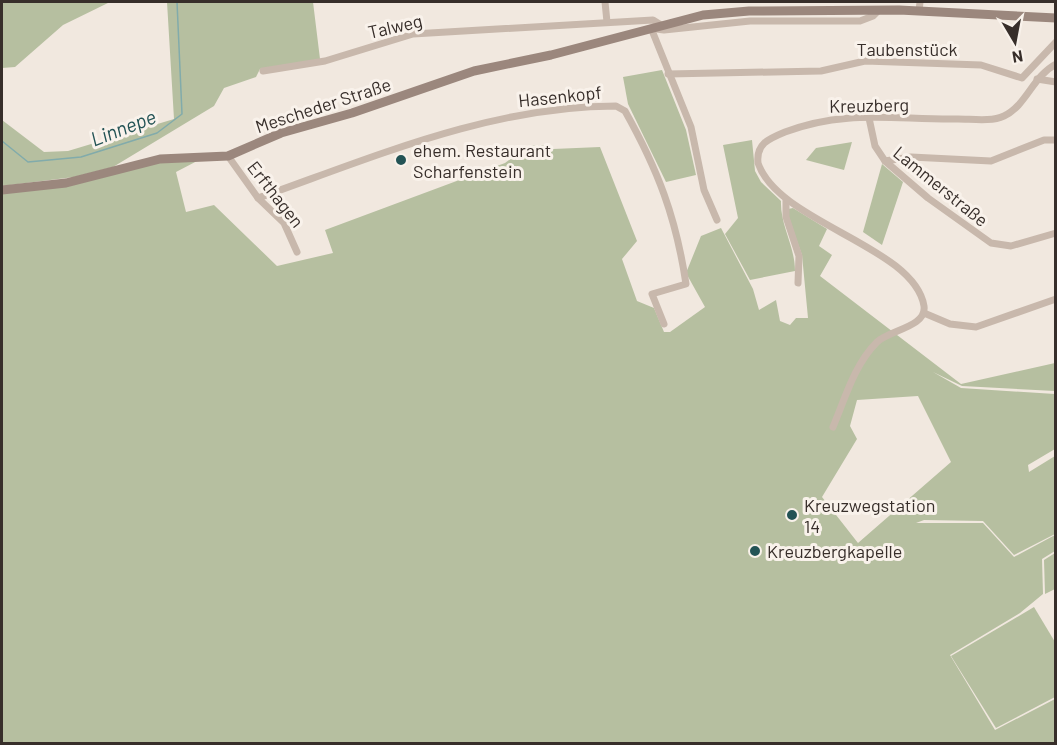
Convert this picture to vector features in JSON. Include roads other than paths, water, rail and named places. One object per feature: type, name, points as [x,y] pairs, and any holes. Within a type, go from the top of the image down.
[{"type":"main road","name":"Mescheder Straße","points":[[2,190],[66,183],[160,159],[228,156],[281,133],[352,113],[475,71],[551,55],[690,17],[727,13],[878,10],[919,6],[1056,18]]},
{"type":"street","points":[[605,2],[607,22]]},
{"type":"street","name":"Talweg","points":[[263,71],[325,61],[413,34],[654,20],[656,26]]},
{"type":"street","points":[[656,26],[668,74],[691,127],[704,190],[717,220]]},
{"type":"street","name":"Taubenstück","points":[[668,74],[821,71],[865,61],[981,65],[1022,78],[1056,42]]},
{"type":"street","name":"Kreuzberg","points":[[924,314],[919,291],[889,262],[786,200],[768,184],[759,168],[757,156],[762,144],[775,136],[815,122],[843,117],[998,118],[1012,110],[1037,79],[1056,64]]},
{"type":"street","points":[[1037,79],[1056,82]]},
{"type":"street","name":"Hasenkopf","points":[[258,198],[420,140],[482,123],[516,115],[616,106],[625,111],[658,174],[679,237],[686,284],[652,294],[664,324]]},
{"type":"street","name":"Lammerstraße","points":[[869,118],[875,146],[885,161],[975,233],[991,243],[1011,246],[1056,233]]},
{"type":"street","points":[[885,161],[911,157],[991,161],[1044,140],[1056,140]]},
{"type":"street","name":"Erfthagen","points":[[228,156],[258,198],[284,223],[297,252]]},
{"type":"street","points":[[786,200],[786,214],[799,256],[798,283]]},
{"type":"street","points":[[833,427],[861,361],[884,336],[918,321],[924,314],[950,324],[976,327],[1056,299]]},
{"type":"waterway","name":"Linnepe","points":[[2,141],[28,162],[81,157],[157,133],[182,114],[177,2]]},
{"type":"place","name":"ehem. Restaurant Scharfenstein","points":[[401,160]]},
{"type":"place","name":"Kreuzwegstation 14","points":[[792,515]]},
{"type":"place","name":"Kreuzbergkapelle","points":[[755,551]]}]
